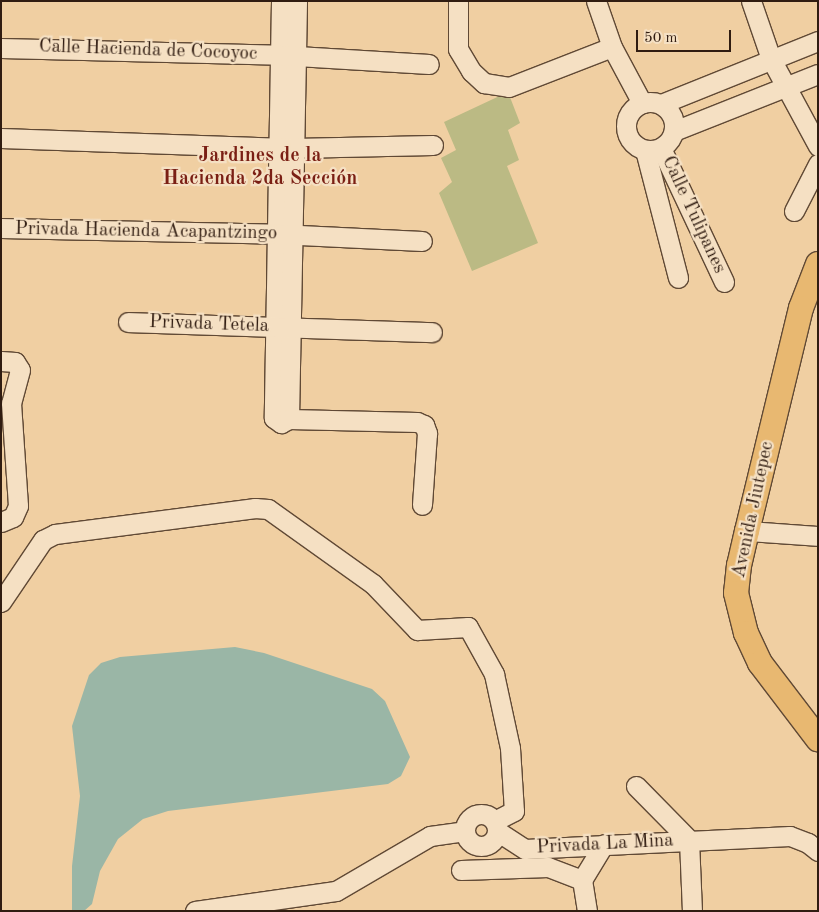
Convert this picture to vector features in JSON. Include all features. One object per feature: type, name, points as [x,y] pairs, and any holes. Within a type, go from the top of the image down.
[{"type":"main road","name":"Avenida Jiutepec","points":[[818,264],[801,308],[739,565],[736,593],[746,633],[760,663],[818,740]]},
{"type":"street","points":[[281,1],[287,56],[284,327],[274,418],[281,423],[289,419],[418,422],[424,425],[427,433],[422,505]]},
{"type":"street","points":[[287,56],[297,1]]},
{"type":"street","points":[[458,1],[458,49],[471,71],[484,83],[510,87],[612,47]]},
{"type":"street","points":[[596,1],[612,47],[642,103]]},
{"type":"street","points":[[751,1],[771,59],[818,146]]},
{"type":"street","points":[[661,104],[818,41]]},
{"type":"street","name":"Calle Hacienda de Cocoyoc","points":[[1,48],[287,56],[429,64]]},
{"type":"street","points":[[674,131],[818,74]]},
{"type":"street","points":[[654,102],[661,104],[673,118],[674,131],[672,138],[653,149],[635,146],[628,138],[627,117],[633,108],[642,103],[654,102]]},
{"type":"street","points":[[1,138],[286,147],[433,145]]},
{"type":"street","points":[[653,149],[678,278]]},
{"type":"street","name":"Calle Tulipanes","points":[[653,149],[724,282]]},
{"type":"street","points":[[794,210],[818,164]]},
{"type":"street","name":"Privada Hacienda Acapantzingo","points":[[1,228],[285,234],[422,240]]},
{"type":"street","name":"Privada Tetela","points":[[128,322],[432,332]]},
{"type":"street","points":[[1,361],[15,362],[20,370],[11,403],[18,506],[13,517],[1,522]]},
{"type":"street","points":[[1,602],[43,540],[55,534],[255,508],[268,509],[373,584],[418,630],[468,627],[494,674],[510,748],[514,811],[495,826],[494,840],[480,846],[471,843],[465,831],[430,836],[336,891],[196,911]]},
{"type":"street","points":[[747,531],[818,536]]},
{"type":"street","name":"Privada La Mina","points":[[636,786],[689,840]]},
{"type":"street","name":"Privada La Mina","points":[[495,826],[525,849],[790,836],[808,843],[818,851]]},
{"type":"street","points":[[689,840],[692,911]]},
{"type":"street","points":[[587,911],[582,880],[604,844]]},
{"type":"street","points":[[461,870],[548,867],[582,880]]},
{"type":"shaded area","points":[[508,92],[520,123],[508,130],[519,160],[507,166],[538,243],[472,271],[439,193],[452,182],[441,158],[456,150],[444,122]]},
{"type":"shaded area","points":[[235,647],[264,653],[372,689],[385,701],[410,757],[401,776],[388,784],[168,811],[143,819],[118,839],[100,871],[92,904],[84,911],[72,911],[72,866],[80,796],[72,726],[89,675],[101,663],[120,657]]},
{"type":"district","name":"Jardines de la Hacienda 2da Sección","points":[[260,168]]}]
